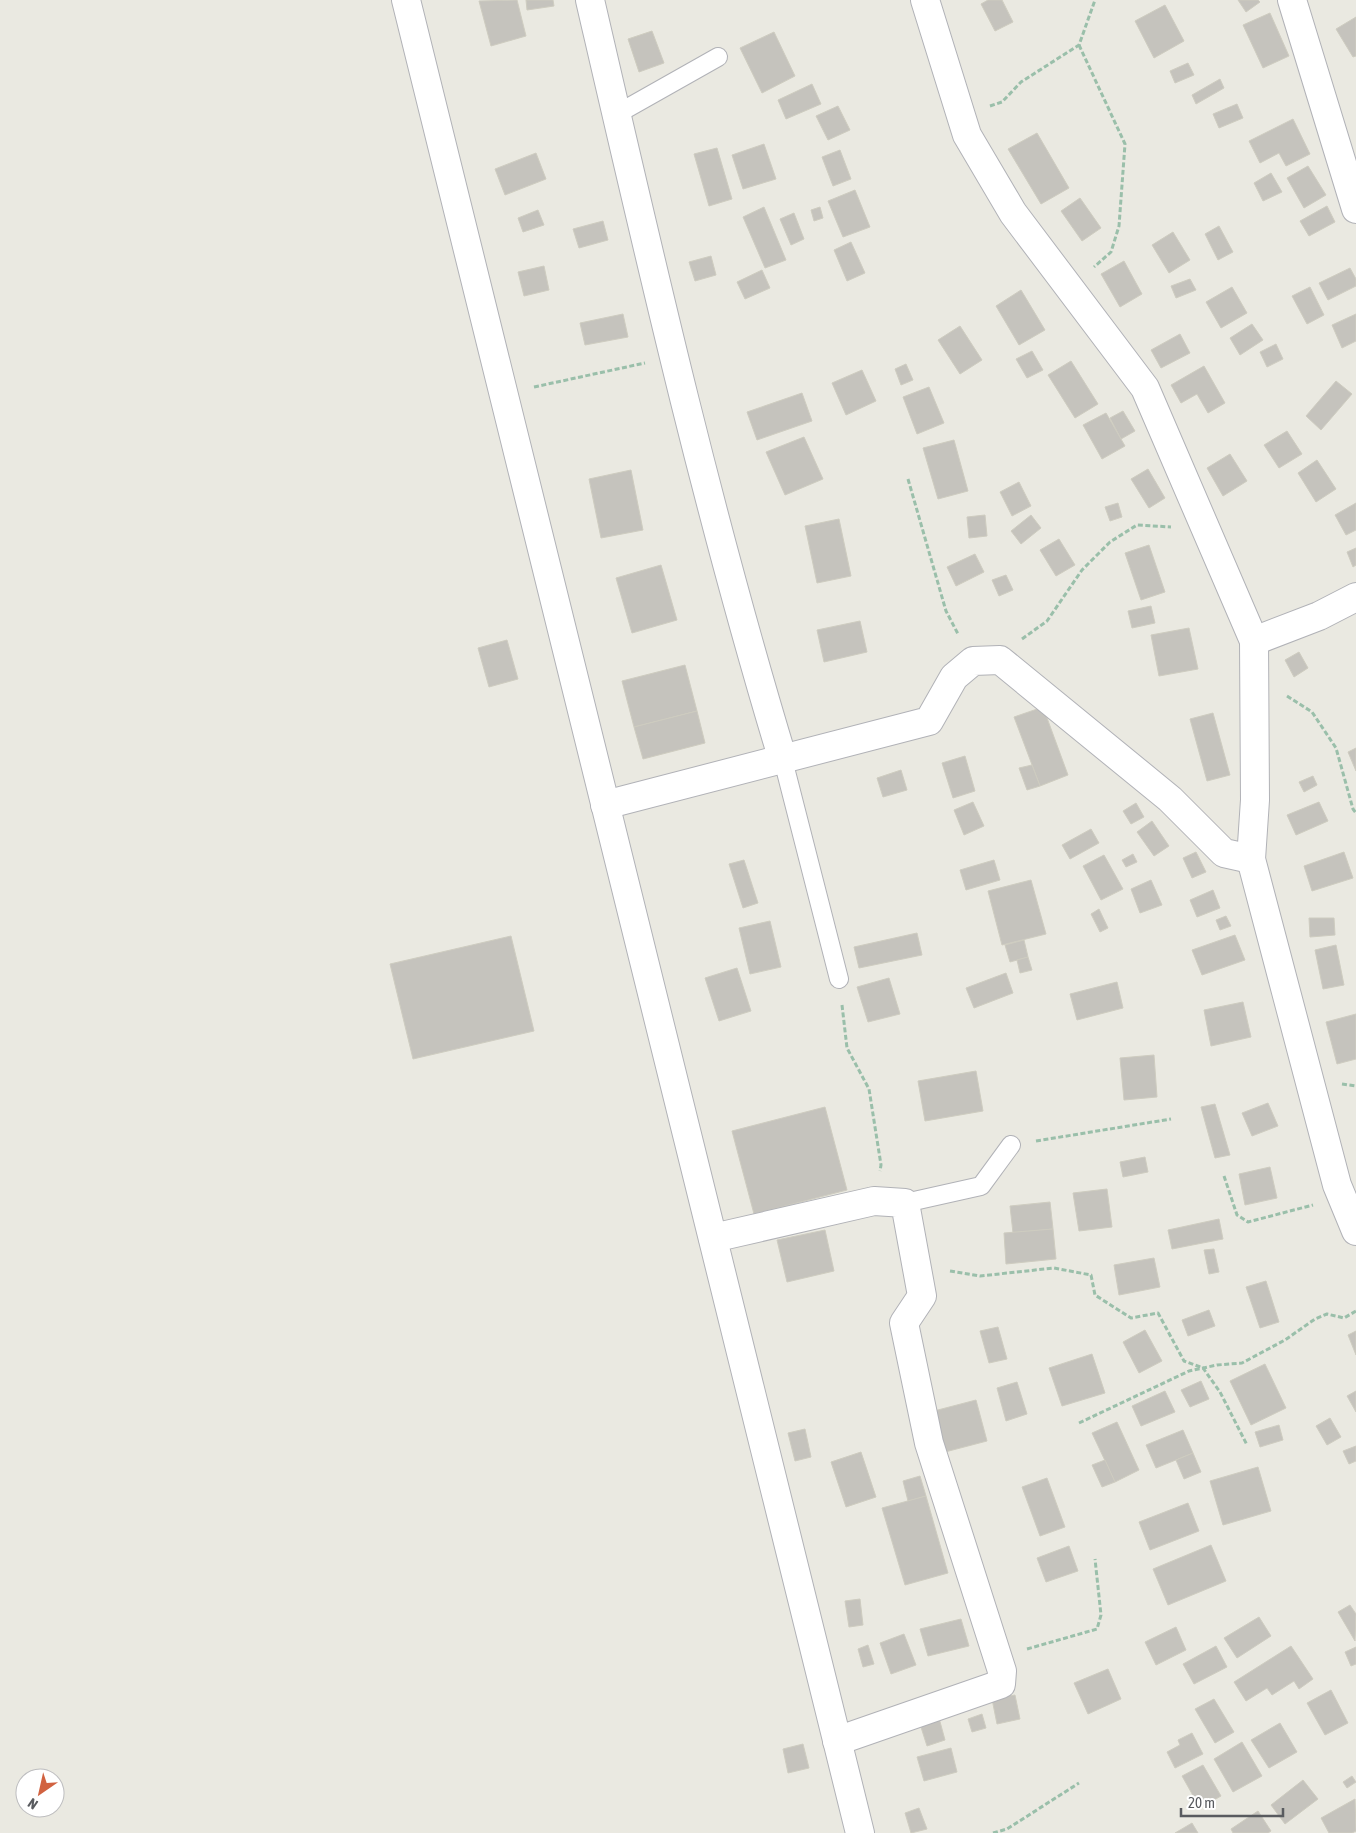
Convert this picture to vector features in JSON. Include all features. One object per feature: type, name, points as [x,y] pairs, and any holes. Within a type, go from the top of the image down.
[{"type":"street","points":[[406,0],[860,1833]]},
{"type":"street","points":[[590,0],[675,357],[743,630],[783,760]]},
{"type":"street","points":[[925,0],[967,135],[1013,213],[1144,388],[1254,641],[1255,800],[1251,859],[1335,1175],[1356,1231]]},
{"type":"street","points":[[1292,0],[1356,209]]},
{"type":"street","points":[[1254,641],[1319,616],[1356,596]]},
{"type":"street","points":[[605,805],[928,721],[954,677],[973,661],[1000,660],[1170,799],[1224,853],[1251,859]]},
{"type":"street","points":[[713,1238],[874,1202],[905,1203],[922,1296],[904,1323],[929,1443],[1002,1671],[1001,1684],[837,1742]]},
{"type":"lane","points":[[617,114],[718,57]]},
{"type":"lane","points":[[783,760],[839,979]]},
{"type":"lane","points":[[905,1203],[981,1186],[1011,1145]]},
{"type":"path","points":[[961,117],[1002,102],[1021,82],[1079,45],[1095,0]]},
{"type":"path","points":[[1067,285],[1111,252],[1119,226],[1125,144],[1079,45]]},
{"type":"path","points":[[503,394],[675,357]]},
{"type":"path","points":[[908,479],[946,611],[973,661]]},
{"type":"path","points":[[1000,660],[1029,633],[1047,621],[1082,570],[1110,542],[1137,524],[1204,529]]},
{"type":"path","points":[[1254,675],[1312,712],[1336,748],[1356,813]]},
{"type":"path","points":[[839,979],[847,1048],[869,1088],[881,1165],[874,1202]]},
{"type":"path","points":[[1011,1145],[1171,1119]]},
{"type":"path","points":[[1224,1176],[1237,1215],[1248,1222],[1343,1198]]},
{"type":"path","points":[[917,1266],[980,1276],[1054,1268],[1091,1275],[1095,1295],[1131,1318],[1158,1313],[1184,1361],[1203,1368],[1220,1392],[1247,1445]]},
{"type":"path","points":[[1079,1424],[1189,1371],[1242,1363],[1285,1340],[1315,1319],[1327,1314],[1344,1318],[1356,1311]]},
{"type":"path","points":[[998,1658],[1097,1629],[1101,1616],[1095,1559]]},
{"type":"path","points":[[993,1833],[1008,1829],[1079,1783]]},
{"type":"building","points":[[517,0],[526,36],[491,46],[479,1]]},
{"type":"building","points":[[526,0],[553,0],[554,6],[527,10]]},
{"type":"building","points":[[988,0],[1002,0],[1013,22],[995,31],[981,4]]},
{"type":"building","points":[[1238,0],[1258,0],[1260,2],[1246,12]]},
{"type":"building","points":[[1165,5],[1184,41],[1154,58],[1135,21]]},
{"type":"building","points":[[1270,13],[1289,56],[1263,68],[1243,25]]},
{"type":"building","points":[[1356,17],[1356,56],[1353,57],[1336,29]]},
{"type":"building","points":[[652,31],[664,63],[639,72],[628,39]]},
{"type":"building","points":[[774,32],[795,76],[762,93],[740,48]]},
{"type":"building","points":[[1188,63],[1194,75],[1175,83],[1170,71]]},
{"type":"building","points":[[1220,79],[1224,88],[1196,104],[1192,95]]},
{"type":"building","points":[[812,84],[821,104],[786,119],[778,100]]},
{"type":"building","points":[[1237,104],[1243,118],[1219,128],[1213,114]]},
{"type":"building","points":[[838,106],[850,130],[828,140],[816,116]]},
{"type":"building","points":[[1293,119],[1310,154],[1286,166],[1279,153],[1260,163],[1249,141]]},
{"type":"building","points":[[1037,133],[1069,188],[1041,204],[1008,149]]},
{"type":"building","points":[[764,144],[776,179],[743,189],[732,155]]},
{"type":"building","points":[[717,148],[732,199],[709,206],[694,154]]},
{"type":"building","points":[[840,150],[851,179],[833,186],[822,157]]},
{"type":"building","points":[[536,153],[546,179],[505,195],[495,169]]},
{"type":"building","points":[[1308,166],[1326,195],[1304,208],[1287,178]]},
{"type":"building","points":[[1271,173],[1282,192],[1263,201],[1254,183]]},
{"type":"building","points":[[855,190],[870,227],[843,237],[828,201]]},
{"type":"building","points":[[1080,198],[1101,228],[1082,241],[1061,211]]},
{"type":"building","points":[[1327,206],[1335,222],[1309,236],[1300,221]]},
{"type":"building","points":[[764,207],[786,260],[765,268],[743,217]]},
{"type":"building","points":[[820,207],[823,218],[814,221],[811,210]]},
{"type":"building","points":[[538,210],[544,225],[523,232],[518,218]]},
{"type":"building","points":[[794,213],[804,239],[791,245],[780,219]]},
{"type":"building","points":[[603,221],[608,240],[579,248],[573,229]]},
{"type":"building","points":[[1219,226],[1233,252],[1218,260],[1205,234]]},
{"type":"building","points":[[1173,232],[1190,260],[1169,273],[1152,245]]},
{"type":"building","points":[[851,242],[865,273],[847,281],[834,250]]},
{"type":"building","points":[[711,256],[716,275],[695,281],[689,262]]},
{"type":"building","points":[[1124,261],[1142,294],[1120,307],[1101,274]]},
{"type":"building","points":[[544,266],[549,290],[524,296],[518,272]]},
{"type":"building","points":[[1350,268],[1356,279],[1356,286],[1328,300],[1319,283]]},
{"type":"building","points":[[762,270],[770,288],[745,299],[737,282]]},
{"type":"building","points":[[1190,279],[1196,290],[1176,298],[1171,286]]},
{"type":"building","points":[[1232,287],[1247,313],[1221,328],[1206,302]]},
{"type":"building","points":[[1310,287],[1324,315],[1307,324],[1292,296]]},
{"type":"building","points":[[1021,290],[1045,330],[1019,345],[996,306]]},
{"type":"building","points":[[623,314],[628,337],[585,345],[580,323]]},
{"type":"building","points":[[1356,314],[1356,341],[1342,348],[1332,325]]},
{"type":"building","points":[[1252,324],[1263,340],[1240,355],[1230,338]]},
{"type":"building","points":[[960,326],[982,360],[960,374],[938,340]]},
{"type":"building","points":[[1180,334],[1190,353],[1161,368],[1151,350]]},
{"type":"building","points":[[1276,344],[1283,359],[1267,367],[1260,352]]},
{"type":"building","points":[[1032,351],[1043,370],[1027,378],[1016,359]]},
{"type":"building","points":[[1071,361],[1098,404],[1075,418],[1048,375]]},
{"type":"building","points":[[906,364],[913,380],[901,385],[895,369]]},
{"type":"building","points":[[1204,366],[1225,403],[1208,413],[1197,394],[1181,403],[1171,385]]},
{"type":"building","points":[[862,370],[876,401],[846,415],[832,383]]},
{"type":"building","points":[[1336,381],[1352,394],[1321,430],[1306,416]]},
{"type":"building","points":[[929,387],[944,423],[917,434],[903,397]]},
{"type":"building","points":[[802,393],[812,421],[757,440],[747,412]]},
{"type":"building","points":[[1123,411],[1135,431],[1121,439],[1110,418]]},
{"type":"building","points":[[1106,413],[1125,446],[1102,459],[1083,425]]},
{"type":"building","points":[[1287,431],[1302,454],[1279,468],[1264,445]]},
{"type":"building","points":[[804,437],[823,479],[785,495],[766,452]]},
{"type":"building","points":[[954,440],[968,491],[938,499],[923,448]]},
{"type":"building","points":[[1230,454],[1247,481],[1223,496],[1207,468]]},
{"type":"building","points":[[1317,460],[1336,489],[1316,502],[1298,473]]},
{"type":"building","points":[[1148,469],[1165,498],[1149,508],[1131,479]]},
{"type":"building","points":[[631,470],[643,530],[601,538],[589,479]]},
{"type":"building","points":[[1019,482],[1031,506],[1012,516],[1000,492]]},
{"type":"building","points":[[1118,503],[1122,517],[1110,521],[1105,507]]},
{"type":"building","points":[[1356,503],[1356,530],[1346,535],[1335,515]]},
{"type":"building","points":[[985,515],[987,536],[969,538],[967,517]]},
{"type":"building","points":[[1031,515],[1041,528],[1021,544],[1011,531]]},
{"type":"building","points":[[839,519],[851,576],[817,583],[805,526]]},
{"type":"building","points":[[1059,539],[1075,565],[1056,576],[1040,550]]},
{"type":"building","points":[[1149,545],[1165,592],[1141,600],[1125,553]]},
{"type":"building","points":[[1356,548],[1356,565],[1353,567],[1347,552]]},
{"type":"building","points":[[975,554],[984,572],[956,586],[947,567]]},
{"type":"building","points":[[661,565],[677,620],[632,633],[616,578]]},
{"type":"building","points":[[1006,575],[1013,590],[999,596],[992,580]]},
{"type":"building","points":[[1151,606],[1155,623],[1132,628],[1128,611]]},
{"type":"building","points":[[860,621],[867,652],[824,662],[817,630]]},
{"type":"building","points":[[1189,628],[1198,669],[1159,676],[1151,635]]},
{"type":"building","points":[[507,640],[518,679],[489,687],[478,648]]},
{"type":"building","points":[[1299,652],[1308,668],[1294,677],[1285,660]]},
{"type":"building","points":[[685,665],[697,711],[634,727],[622,681]]},
{"type":"building","points":[[1043,707],[1068,775],[1040,786],[1014,717]]},
{"type":"building","points":[[697,711],[705,743],[643,759],[634,727]]},
{"type":"building","points":[[1213,713],[1230,775],[1207,781],[1190,719]]},
{"type":"building","points":[[1356,748],[1356,771],[1348,752]]},
{"type":"building","points":[[965,756],[975,791],[953,798],[942,763]]},
{"type":"building","points":[[1032,765],[1040,786],[1027,790],[1019,768]]},
{"type":"building","points":[[901,770],[907,790],[883,797],[877,778]]},
{"type":"building","points":[[1313,776],[1317,785],[1304,792],[1299,782]]},
{"type":"building","points":[[973,802],[984,826],[964,835],[954,810]]},
{"type":"building","points":[[1319,802],[1328,821],[1296,835],[1287,815]]},
{"type":"building","points":[[1136,803],[1144,817],[1131,824],[1123,811]]},
{"type":"building","points":[[1152,821],[1169,846],[1154,856],[1137,832]]},
{"type":"building","points":[[1091,829],[1099,843],[1070,859],[1062,845]]},
{"type":"building","points":[[1196,852],[1206,872],[1192,878],[1183,858]]},
{"type":"building","points":[[1344,852],[1353,878],[1312,891],[1304,866]]},
{"type":"building","points":[[1133,854],[1137,862],[1126,867],[1122,860]]},
{"type":"building","points":[[1104,855],[1123,889],[1101,900],[1083,866]]},
{"type":"building","points":[[744,860],[758,903],[743,908],[729,864]]},
{"type":"building","points":[[994,860],[1000,880],[966,890],[960,870]]},
{"type":"building","points":[[1031,880],[1046,934],[1002,945],[988,891]]},
{"type":"building","points":[[1151,880],[1162,905],[1140,913],[1131,889]]},
{"type":"building","points":[[1213,890],[1220,908],[1197,917],[1190,900]]},
{"type":"building","points":[[1099,909],[1108,928],[1100,932],[1091,914]]},
{"type":"building","points":[[1226,916],[1231,926],[1220,930],[1216,920]]},
{"type":"building","points":[[1309,918],[1334,918],[1335,935],[1310,937]]},
{"type":"building","points":[[770,921],[781,967],[750,974],[739,928]]},
{"type":"building","points":[[917,933],[922,955],[859,968],[854,947]]},
{"type":"building","points":[[1235,935],[1245,960],[1202,975],[1192,950]]},
{"type":"building","points":[[511,936],[534,1031],[413,1059],[390,964]]},
{"type":"building","points":[[1024,940],[1028,957],[1010,962],[1005,945]]},
{"type":"building","points":[[1336,945],[1344,985],[1323,989],[1315,950]]},
{"type":"building","points":[[1028,957],[1032,970],[1020,973],[1017,960]]},
{"type":"building","points":[[737,968],[751,1011],[719,1021],[705,978]]},
{"type":"building","points":[[1006,973],[1013,993],[974,1008],[966,988]]},
{"type":"building","points":[[889,978],[900,1014],[868,1022],[857,987]]},
{"type":"building","points":[[1117,982],[1123,1008],[1077,1020],[1070,994]]},
{"type":"building","points":[[1243,1002],[1251,1037],[1211,1046],[1204,1010]]},
{"type":"building","points":[[1356,1014],[1356,1059],[1337,1064],[1326,1022]]},
{"type":"building","points":[[1154,1055],[1157,1097],[1124,1100],[1120,1058]]},
{"type":"building","points":[[976,1071],[983,1111],[925,1121],[918,1081]]},
{"type":"building","points":[[1268,1103],[1278,1126],[1252,1136],[1242,1113]]},
{"type":"building","points":[[1215,1104],[1230,1155],[1215,1158],[1201,1107]]},
{"type":"building","points":[[825,1107],[847,1190],[754,1214],[732,1131]]},
{"type":"building","points":[[1145,1157],[1148,1172],[1123,1177],[1120,1162]]},
{"type":"building","points":[[1270,1167],[1277,1198],[1245,1205],[1239,1174]]},
{"type":"building","points":[[1107,1189],[1112,1227],[1079,1231],[1073,1193]]},
{"type":"building","points":[[1050,1202],[1053,1229],[1013,1233],[1010,1206]]},
{"type":"building","points":[[1219,1219],[1223,1239],[1172,1249],[1168,1230]]},
{"type":"building","points":[[1053,1229],[1056,1259],[1006,1264],[1004,1233]]},
{"type":"building","points":[[825,1230],[834,1271],[787,1282],[777,1240]]},
{"type":"building","points":[[1214,1249],[1219,1272],[1209,1274],[1204,1250]]},
{"type":"building","points":[[1154,1258],[1160,1287],[1119,1295],[1114,1265]]},
{"type":"building","points":[[1266,1281],[1279,1322],[1260,1328],[1246,1287]]},
{"type":"building","points":[[1209,1310],[1215,1326],[1188,1336],[1182,1320]]},
{"type":"building","points":[[998,1327],[1007,1359],[989,1363],[980,1331]]},
{"type":"building","points":[[1145,1330],[1162,1361],[1139,1373],[1123,1342]]},
{"type":"building","points":[[1356,1331],[1356,1355],[1348,1335]]},
{"type":"building","points":[[1092,1354],[1105,1393],[1062,1406],[1049,1368]]},
{"type":"building","points":[[1265,1364],[1286,1408],[1251,1425],[1230,1381]]},
{"type":"building","points":[[1201,1381],[1209,1399],[1190,1407],[1181,1390]]},
{"type":"building","points":[[1017,1382],[1027,1414],[1006,1421],[997,1388]]},
{"type":"building","points":[[1165,1391],[1175,1412],[1141,1426],[1132,1406]]},
{"type":"building","points":[[1356,1391],[1356,1412],[1347,1396]]},
{"type":"building","points":[[976,1400],[987,1441],[945,1452],[934,1411]]},
{"type":"building","points":[[1330,1418],[1341,1437],[1327,1445],[1316,1426]]},
{"type":"building","points":[[1117,1422],[1139,1470],[1115,1482],[1092,1433]]},
{"type":"building","points":[[1279,1425],[1283,1440],[1260,1447],[1255,1432]]},
{"type":"building","points":[[805,1429],[811,1457],[795,1461],[788,1433]]},
{"type":"building","points":[[1183,1430],[1193,1453],[1156,1468],[1146,1445]]},
{"type":"building","points":[[1356,1446],[1356,1461],[1349,1464],[1343,1451]]},
{"type":"building","points":[[861,1452],[876,1497],[846,1507],[831,1462]]},
{"type":"building","points":[[1193,1453],[1201,1472],[1184,1479],[1176,1460]]},
{"type":"building","points":[[1105,1460],[1115,1482],[1102,1487],[1092,1465]]},
{"type":"building","points":[[1258,1467],[1271,1511],[1223,1525],[1210,1481]]},
{"type":"building","points":[[920,1476],[926,1496],[908,1501],[903,1481]]},
{"type":"building","points":[[1047,1478],[1065,1527],[1040,1536],[1022,1487]]},
{"type":"building","points":[[926,1496],[948,1573],[905,1585],[882,1508]]},
{"type":"building","points":[[1188,1503],[1199,1531],[1150,1550],[1139,1522]]},
{"type":"building","points":[[1211,1545],[1226,1581],[1168,1605],[1153,1569]]},
{"type":"building","points":[[1069,1546],[1078,1571],[1046,1582],[1037,1558]]},
{"type":"building","points":[[860,1599],[863,1625],[849,1627],[845,1601]]},
{"type":"building","points":[[1350,1605],[1356,1614],[1355,1641],[1338,1612]]},
{"type":"building","points":[[1259,1617],[1271,1636],[1237,1658],[1224,1638]]},
{"type":"building","points":[[961,1619],[969,1646],[928,1656],[920,1629]]},
{"type":"building","points":[[1176,1627],[1186,1650],[1156,1665],[1145,1642]]},
{"type":"building","points":[[904,1634],[916,1665],[891,1674],[880,1643]]},
{"type":"building","points":[[868,1645],[874,1664],[863,1667],[858,1649]]},
{"type":"building","points":[[1216,1646],[1227,1667],[1194,1684],[1183,1664]]},
{"type":"building","points":[[1291,1646],[1313,1679],[1299,1689],[1294,1681],[1272,1695],[1267,1688],[1246,1701],[1234,1682]]},
{"type":"building","points":[[1356,1647],[1356,1664],[1351,1666],[1345,1652]]},
{"type":"building","points":[[1108,1669],[1121,1699],[1088,1714],[1074,1683]]},
{"type":"building","points":[[1331,1690],[1348,1723],[1325,1735],[1307,1703]]},
{"type":"building","points":[[1015,1695],[1020,1719],[997,1724],[992,1699]]},
{"type":"building","points":[[1214,1699],[1234,1732],[1215,1743],[1195,1709]]},
{"type":"building","points":[[982,1714],[986,1728],[972,1732],[968,1719]]},
{"type":"building","points":[[939,1718],[945,1740],[927,1746],[920,1724]]},
{"type":"building","points":[[1280,1723],[1297,1752],[1269,1768],[1251,1740]]},
{"type":"building","points":[[1192,1733],[1203,1754],[1175,1768],[1167,1752],[1180,1745],[1178,1740]]},
{"type":"building","points":[[1242,1742],[1262,1776],[1233,1792],[1214,1759]]},
{"type":"building","points":[[803,1744],[809,1768],[788,1773],[783,1749]]},
{"type":"building","points":[[951,1748],[957,1772],[924,1781],[917,1757]]},
{"type":"building","points":[[1203,1765],[1221,1796],[1200,1808],[1182,1776]]},
{"type":"building","points":[[1352,1776],[1356,1782],[1347,1788],[1343,1782]]},
{"type":"building","points":[[1303,1780],[1318,1799],[1285,1824],[1271,1805]]},
{"type":"building","points":[[1355,1799],[1356,1831],[1352,1833],[1329,1833],[1321,1818]]},
{"type":"building","points":[[919,1808],[927,1829],[911,1833],[905,1813]]},
{"type":"building","points":[[1258,1811],[1271,1831],[1268,1833],[1233,1833],[1231,1829]]},
{"type":"building","points":[[1192,1823],[1198,1833],[1175,1833]]}]
